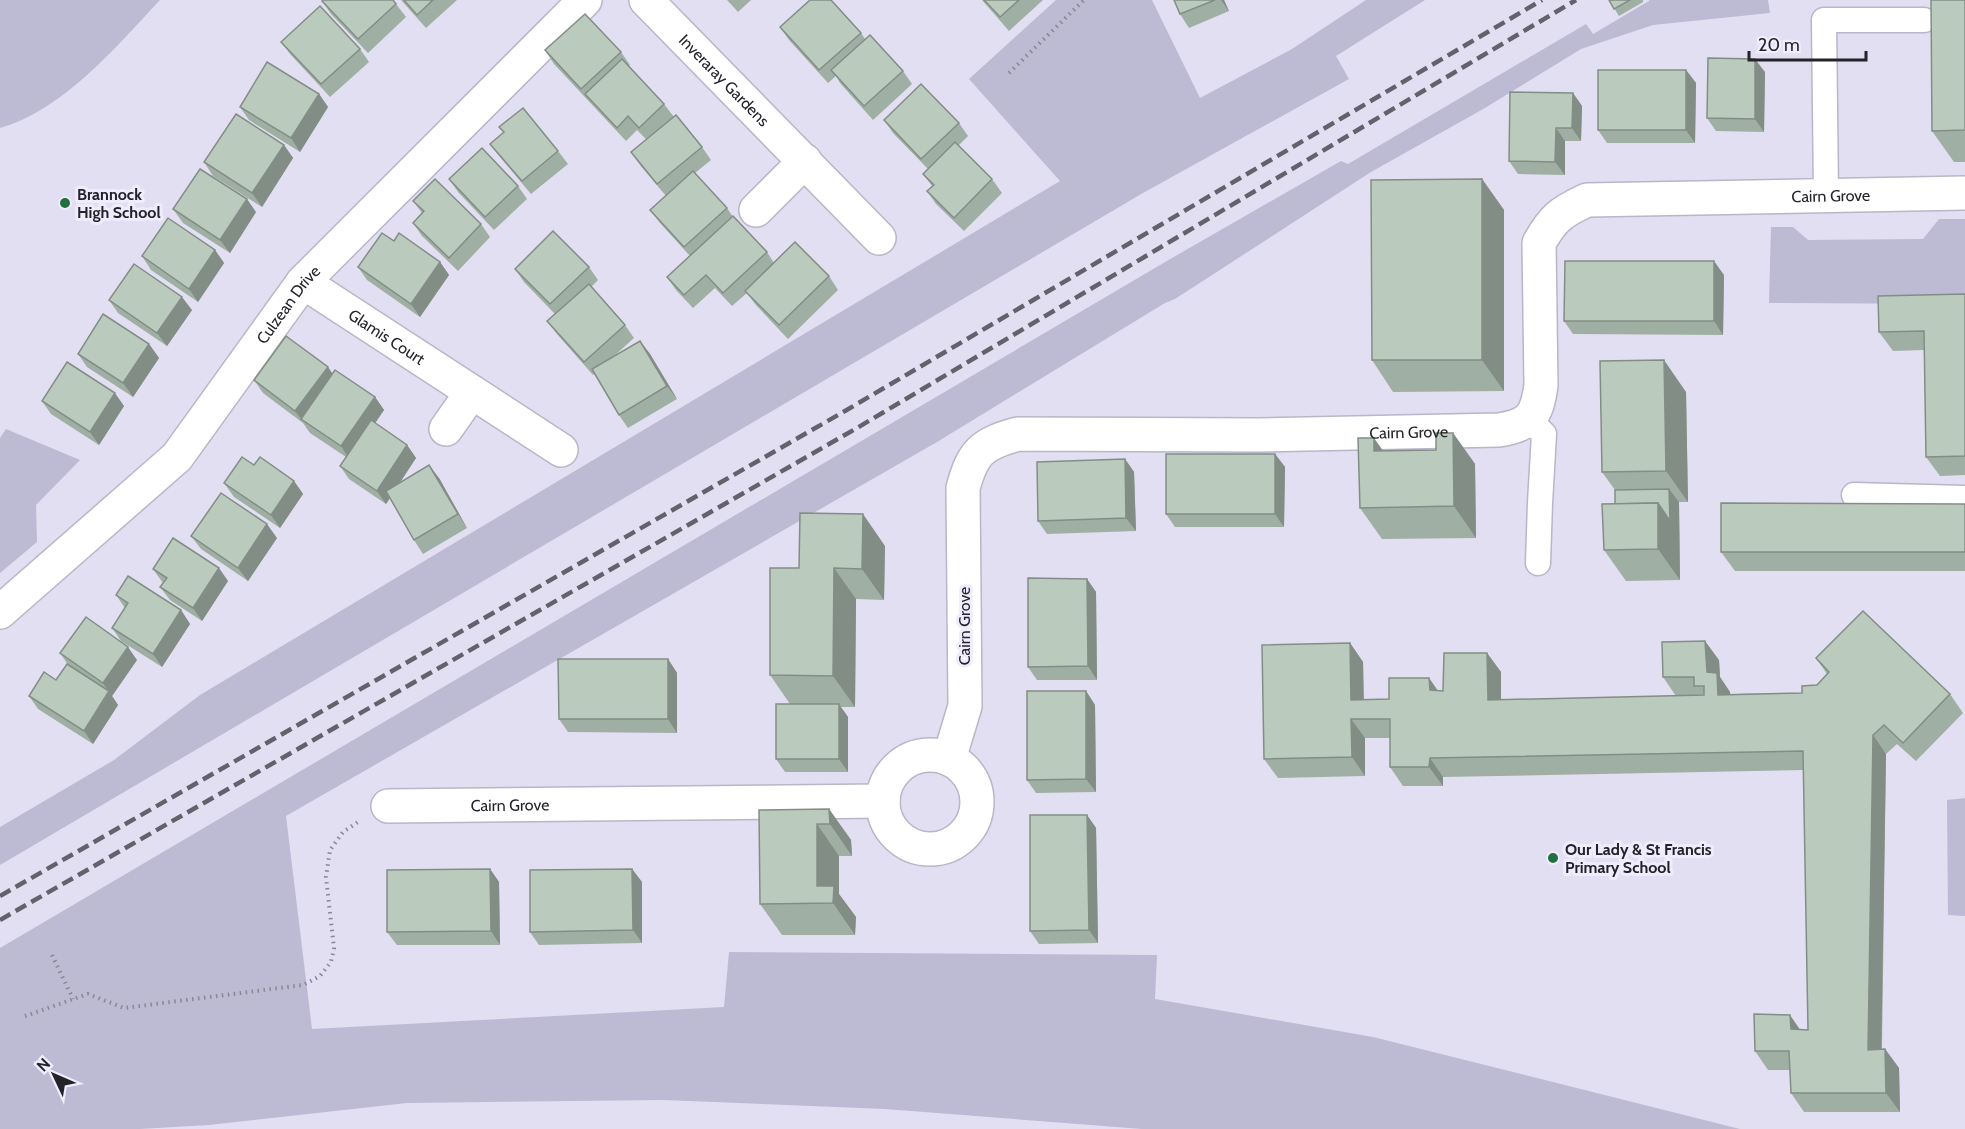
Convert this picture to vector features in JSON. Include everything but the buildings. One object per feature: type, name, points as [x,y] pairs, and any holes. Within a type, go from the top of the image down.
[{"type":"street","name":"Culzean Drive","points":[[0,612],[177,457],[303,282],[585,0]]},
{"type":"street","name":"Inveraray Gardens","points":[[646,0],[879,238]]},
{"type":"street","points":[[756,210],[805,161]]},
{"type":"street","name":"Cairn Grove","points":[[949,759],[964,706],[963,488],[969,465],[981,449],[998,440],[1018,434],[1260,435],[1498,430],[1515,427],[1529,419],[1538,405],[1540,385],[1539,243],[1550,222],[1566,210],[1587,200],[1965,193]]},
{"type":"street","name":"Glamis Court","points":[[303,282],[561,450]]},
{"type":"street","points":[[446,429],[472,392]]},
{"type":"street","points":[[934,755],[949,759],[962,767],[972,780],[977,795],[977,811],[972,826],[962,838],[948,846],[932,849],[916,847],[903,840],[892,830],[885,816],[883,801],[886,787],[894,773],[905,763],[919,757],[934,755]]},
{"type":"street","name":"Cairn Grove","points":[[387,806],[883,801]]},
{"type":"lane","points":[[1826,195],[1824,20],[1924,20]]},
{"type":"lane","points":[[1529,419],[1544,434],[1538,563]]},
{"type":"lane","points":[[1854,495],[1965,498]]},
{"type":"path","points":[[1009,73],[1084,0]]},
{"type":"path","points":[[25,1016],[88,994],[124,1008],[303,985],[320,976],[331,963],[334,948],[326,877],[330,850],[343,832],[374,811],[387,806]]},
{"type":"path","points":[[52,955],[73,999]]},
{"type":"shaded area","points":[[0,0],[160,0],[107,56],[67,92],[23,120],[0,128]]},
{"type":"shaded area","points":[[1056,0],[1152,0],[1200,98],[1292,49],[1366,0],[1425,0],[1336,56],[1349,79],[1143,193],[0,865],[0,827],[114,760],[200,695],[1060,181],[969,79]]},
{"type":"shaded area","points":[[1649,0],[1768,0],[1770,13],[1653,25],[1581,49],[1485,108],[1371,172],[1175,299],[937,442],[286,816],[312,1029],[724,1007],[729,952],[1157,955],[1155,999],[1373,1037],[1740,1129],[1142,1129],[885,1109],[663,1100],[407,1103],[209,1125],[140,1129],[0,1129],[0,948],[1172,258],[1341,161],[1348,164],[1586,24],[1593,34]]},
{"type":"shaded area","points":[[1939,219],[1965,219],[1965,304],[1769,303],[1771,227],[1793,227],[1808,240],[1923,239]]},
{"type":"shaded area","points":[[6,429],[80,460],[36,505],[37,542],[0,573],[0,438]]},
{"type":"shaded area","points":[[1965,798],[1965,916],[1948,915],[1947,800]]},
{"type":"railway","points":[[0,896],[845,411],[1542,0]]},
{"type":"railway","points":[[0,920],[857,428],[1576,0]]},
{"type":"place","name":"Brannock High School","points":[[65,203]]},
{"type":"place","name":"Our Lady & St Francis Primary School","points":[[1553,858]]}]
